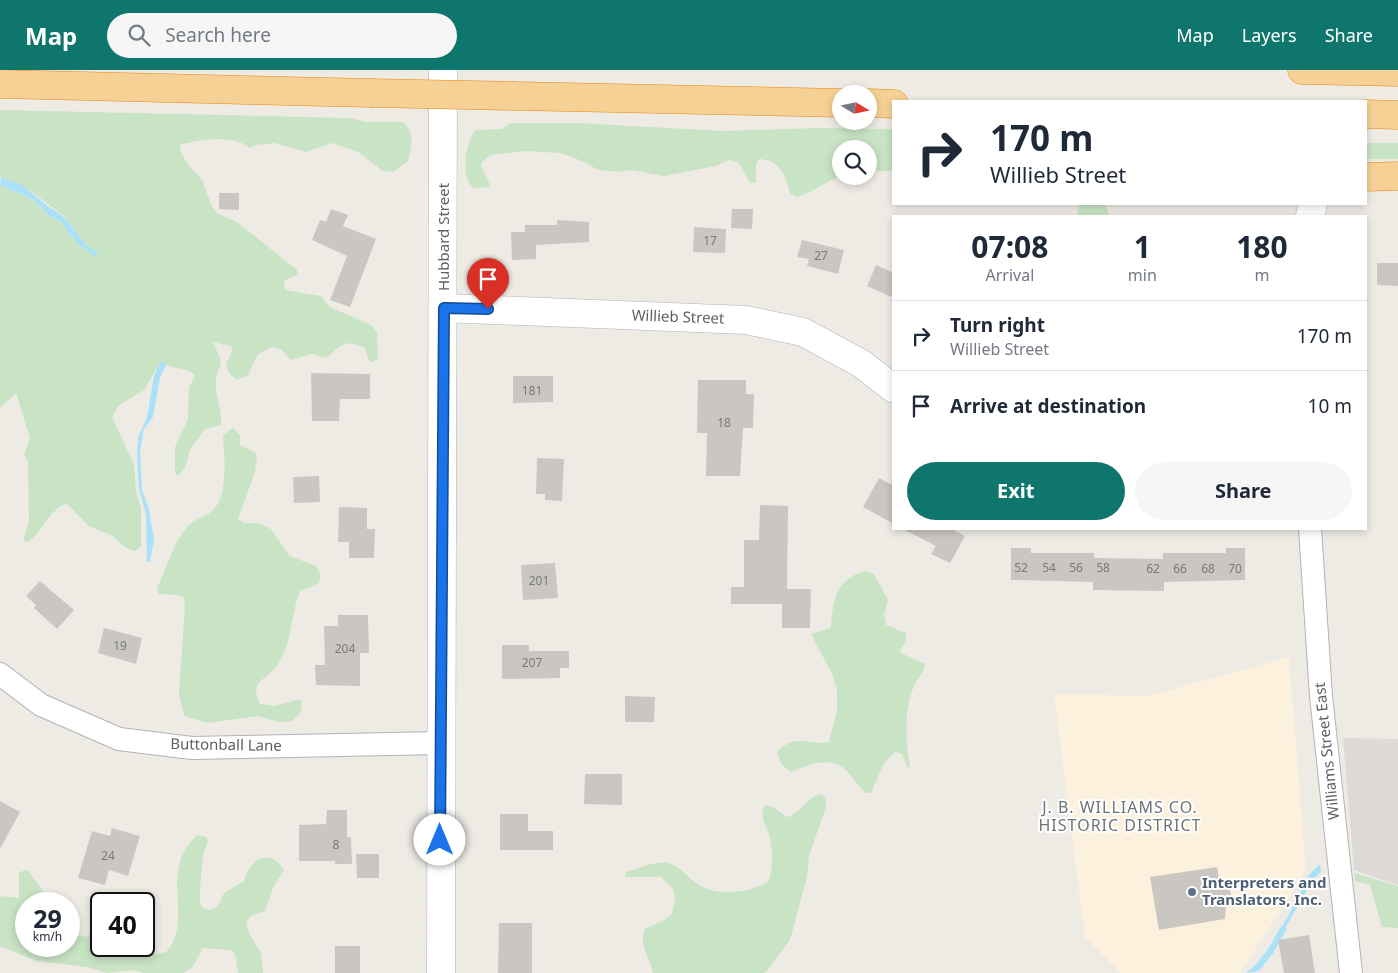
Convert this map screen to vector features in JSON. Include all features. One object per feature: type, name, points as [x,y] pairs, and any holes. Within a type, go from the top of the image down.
[{"type":"highway","points":[[1302,70],[1398,72]]},
{"type":"highway","points":[[0,84],[832,103]]},
{"type":"highway","points":[[878,104],[892,104]]},
{"type":"highway","points":[[1367,114],[1398,115]]},
{"type":"highway","points":[[1367,177],[1398,176]]},
{"type":"street","name":"Hubbard Street","points":[[441,973],[444,308],[443,70]]},
{"type":"street","name":"Willieb Street","points":[[444,308],[746,320],[803,332],[862,364],[892,387]]},
{"type":"street","name":"Williams Street East","points":[[1310,530],[1321,696],[1351,973]]},
{"type":"street","name":"Buttonball Lane","points":[[0,674],[41,705],[119,739],[192,748],[441,743]]},
{"type":"shaded area","points":[[1289,657],[1306,871],[1240,973],[1121,973],[1085,937],[1054,694],[1148,696]]},
{"type":"shaded area","points":[[1343,738],[1398,739],[1398,885],[1354,870]]},
{"type":"green space","points":[[0,110],[349,118],[366,122],[403,122],[411,135],[412,140],[408,161],[393,172],[383,171],[358,152],[332,143],[306,152],[275,143],[256,145],[250,148],[235,141],[217,139],[181,144],[180,151],[189,166],[202,180],[212,207],[218,214],[237,222],[297,270],[297,275],[284,281],[285,290],[321,296],[330,307],[371,325],[377,332],[378,359],[370,363],[364,347],[351,344],[343,345],[326,358],[312,354],[291,360],[281,349],[271,347],[258,354],[248,375],[237,380],[230,374],[226,365],[233,349],[231,346],[212,342],[221,362],[217,373],[216,386],[221,425],[205,429],[190,450],[185,468],[178,476],[175,473],[175,447],[188,419],[189,387],[195,376],[188,370],[169,366],[161,361],[144,390],[118,406],[112,417],[134,465],[136,491],[141,507],[141,546],[135,551],[126,548],[111,535],[89,526],[67,504],[52,514],[33,538],[28,542],[23,540],[29,522],[28,461],[24,455],[30,438],[16,393],[0,408],[0,185],[34,200],[49,216],[62,222],[69,234],[80,246],[95,256],[93,250],[87,246],[64,216],[21,184],[0,178]]},
{"type":"green space","points":[[510,123],[577,123],[723,131],[817,128],[832,128],[832,130],[892,129],[892,171],[877,171],[877,140],[832,140],[832,180],[797,197],[790,193],[781,170],[772,162],[766,160],[759,159],[756,164],[756,182],[750,183],[738,162],[729,160],[716,166],[664,176],[631,170],[618,172],[599,170],[573,157],[559,153],[526,151],[491,155],[482,162],[481,166],[491,187],[474,188],[469,183],[465,168],[469,142],[476,130],[502,129]]},
{"type":"green space","points":[[1367,143],[1398,143],[1398,159],[1367,159]]},
{"type":"green space","points":[[1080,205],[1106,205],[1109,215],[1078,215],[1077,213]]},
{"type":"green space","points":[[233,428],[240,435],[240,445],[254,452],[257,456],[255,472],[238,519],[244,523],[259,523],[271,529],[290,556],[316,566],[321,576],[319,583],[300,591],[287,646],[283,655],[274,670],[260,681],[256,690],[260,704],[274,706],[301,699],[302,710],[293,721],[280,722],[258,716],[208,723],[184,716],[179,694],[185,604],[183,597],[159,594],[157,588],[175,545],[183,532],[190,524],[209,513],[218,504],[224,474],[223,435]]},
{"type":"green space","points":[[864,571],[874,574],[888,600],[884,615],[886,625],[906,633],[906,641],[900,650],[901,653],[925,664],[924,670],[916,681],[911,693],[907,713],[906,735],[910,765],[908,769],[902,754],[895,752],[883,765],[871,793],[865,793],[841,766],[827,762],[812,764],[791,772],[781,764],[777,752],[784,746],[797,741],[829,742],[837,711],[837,691],[833,676],[811,634],[831,628],[833,609],[841,586],[854,575]]},
{"type":"green space","points":[[821,794],[826,798],[826,807],[809,856],[807,877],[790,940],[768,970],[764,973],[653,973],[644,946],[643,935],[645,929],[672,914],[675,900],[673,889],[661,877],[625,877],[626,872],[666,863],[678,868],[692,880],[707,889],[734,892],[744,891],[761,885],[769,881],[772,864],[769,834],[762,816],[765,805],[771,806],[787,817],[796,813],[811,798]]},
{"type":"green space","points":[[198,835],[206,837],[208,841],[203,855],[200,888],[200,904],[204,909],[209,910],[217,907],[224,893],[244,881],[251,867],[261,859],[273,859],[284,870],[273,888],[265,911],[251,916],[246,922],[249,933],[261,953],[263,973],[238,973],[235,954],[231,950],[203,948],[192,968],[183,973],[145,973],[132,970],[107,973],[87,967],[37,961],[27,957],[80,957],[80,936],[87,937],[90,934],[90,957],[155,957],[155,954],[166,952],[174,939],[178,925],[177,879],[180,863],[186,849]]},
{"type":"green space","points":[[28,870],[43,892],[19,892],[19,872]]},
{"type":"green space","points":[[1354,873],[1398,886],[1398,928],[1382,927],[1370,885],[1355,881]]},
{"type":"green space","points":[[0,896],[15,898],[15,952],[0,946]]},
{"type":"water","points":[[1,178],[21,184],[66,219],[87,246],[99,253],[95,256],[80,246],[69,234],[62,222],[49,216],[34,200],[0,185]]},
{"type":"water","points":[[161,361],[166,365],[160,378],[153,417],[144,429],[140,451],[142,490],[149,509],[154,540],[150,562],[147,562],[146,514],[139,490],[138,438],[147,417],[154,376]]},
{"type":"water","points":[[1320,864],[1321,872],[1314,878],[1281,935],[1275,940],[1273,953],[1259,971],[1246,973],[1265,954],[1290,913],[1310,874]]},
{"type":"building","points":[[219,193],[239,193],[239,210],[219,209]]},
{"type":"building","points":[[331,209],[348,215],[343,226],[376,239],[350,307],[330,300],[347,256],[312,240],[320,220],[326,222]]},
{"type":"building","points":[[732,209],[753,209],[752,229],[731,228]]},
{"type":"building","points":[[557,220],[589,222],[589,242],[536,245],[536,259],[512,260],[511,232],[525,232],[525,225],[557,225]]},
{"type":"building","points":[[694,227],[726,229],[725,253],[693,252]]},
{"type":"building","points":[[802,240],[844,250],[838,274],[807,266],[809,259],[797,257]]},
{"type":"building","points":[[1377,263],[1398,263],[1398,286],[1377,285]]},
{"type":"building","points":[[876,265],[892,272],[892,297],[867,286]]},
{"type":"building","points":[[311,373],[370,374],[370,399],[340,399],[339,421],[312,421]]},
{"type":"building","points":[[513,376],[553,376],[553,402],[513,403]]},
{"type":"building","points":[[698,380],[746,380],[746,394],[754,394],[753,428],[743,428],[740,476],[706,476],[707,433],[697,433]]},
{"type":"building","points":[[537,458],[564,459],[562,501],[545,500],[545,494],[536,494]]},
{"type":"building","points":[[319,476],[320,502],[294,503],[293,477]]},
{"type":"building","points":[[879,478],[892,485],[892,523],[863,507]]},
{"type":"building","points":[[760,505],[788,506],[787,589],[811,589],[810,628],[782,628],[782,604],[731,604],[731,587],[744,587],[744,540],[759,540]]},
{"type":"building","points":[[339,507],[367,508],[367,529],[375,529],[374,558],[349,558],[349,542],[338,542]]},
{"type":"building","points":[[905,530],[954,530],[965,536],[950,563],[931,554],[936,546]]},
{"type":"building","points":[[1011,548],[1031,548],[1031,553],[1094,553],[1094,558],[1163,559],[1163,553],[1226,553],[1226,548],[1245,548],[1245,580],[1164,582],[1164,591],[1093,590],[1093,582],[1011,580]]},
{"type":"building","points":[[555,563],[558,598],[523,600],[521,565]]},
{"type":"building","points":[[40,581],[74,610],[57,629],[34,608],[36,605],[26,596]]},
{"type":"building","points":[[338,615],[368,615],[369,653],[360,653],[360,686],[316,685],[315,665],[325,665],[324,626],[338,626]]},
{"type":"building","points":[[104,628],[142,638],[136,664],[98,653]]},
{"type":"building","points":[[502,645],[529,645],[529,651],[569,651],[569,668],[560,668],[560,678],[502,679]]},
{"type":"building","points":[[625,696],[655,697],[654,722],[625,722]]},
{"type":"building","points":[[585,774],[622,774],[622,805],[584,804]]},
{"type":"building","points":[[0,801],[20,812],[0,849]]},
{"type":"building","points":[[327,810],[347,810],[347,837],[351,837],[352,864],[335,864],[335,861],[299,861],[299,825],[326,824]]},
{"type":"building","points":[[500,814],[528,814],[528,831],[553,831],[553,850],[500,850]]},
{"type":"building","points":[[112,828],[140,836],[128,876],[109,870],[105,885],[78,878],[92,831],[110,836]]},
{"type":"building","points":[[356,854],[379,854],[379,878],[357,878]]},
{"type":"building","name":"Interpreters and Translators, Inc.","points":[[1217,867],[1220,883],[1229,882],[1232,901],[1226,903],[1225,919],[1159,930],[1150,877]]},
{"type":"building","points":[[499,923],[532,923],[532,973],[498,973]]},
{"type":"building","points":[[1309,935],[1315,973],[1284,973],[1278,940]]},
{"type":"building","points":[[335,946],[360,946],[360,973],[335,973]]},
{"type":"waterway","points":[[1271,951],[1283,929]]},
{"type":"place","name":"Interpreters and Translators, Inc.","points":[[1192,892]]},
{"type":"district","name":"J. B. WILLIAMS CO. HISTORIC DISTRICT","points":[[1120,816]]},
{"type":"route","points":[[440,840],[444,308],[488,309]]}]
